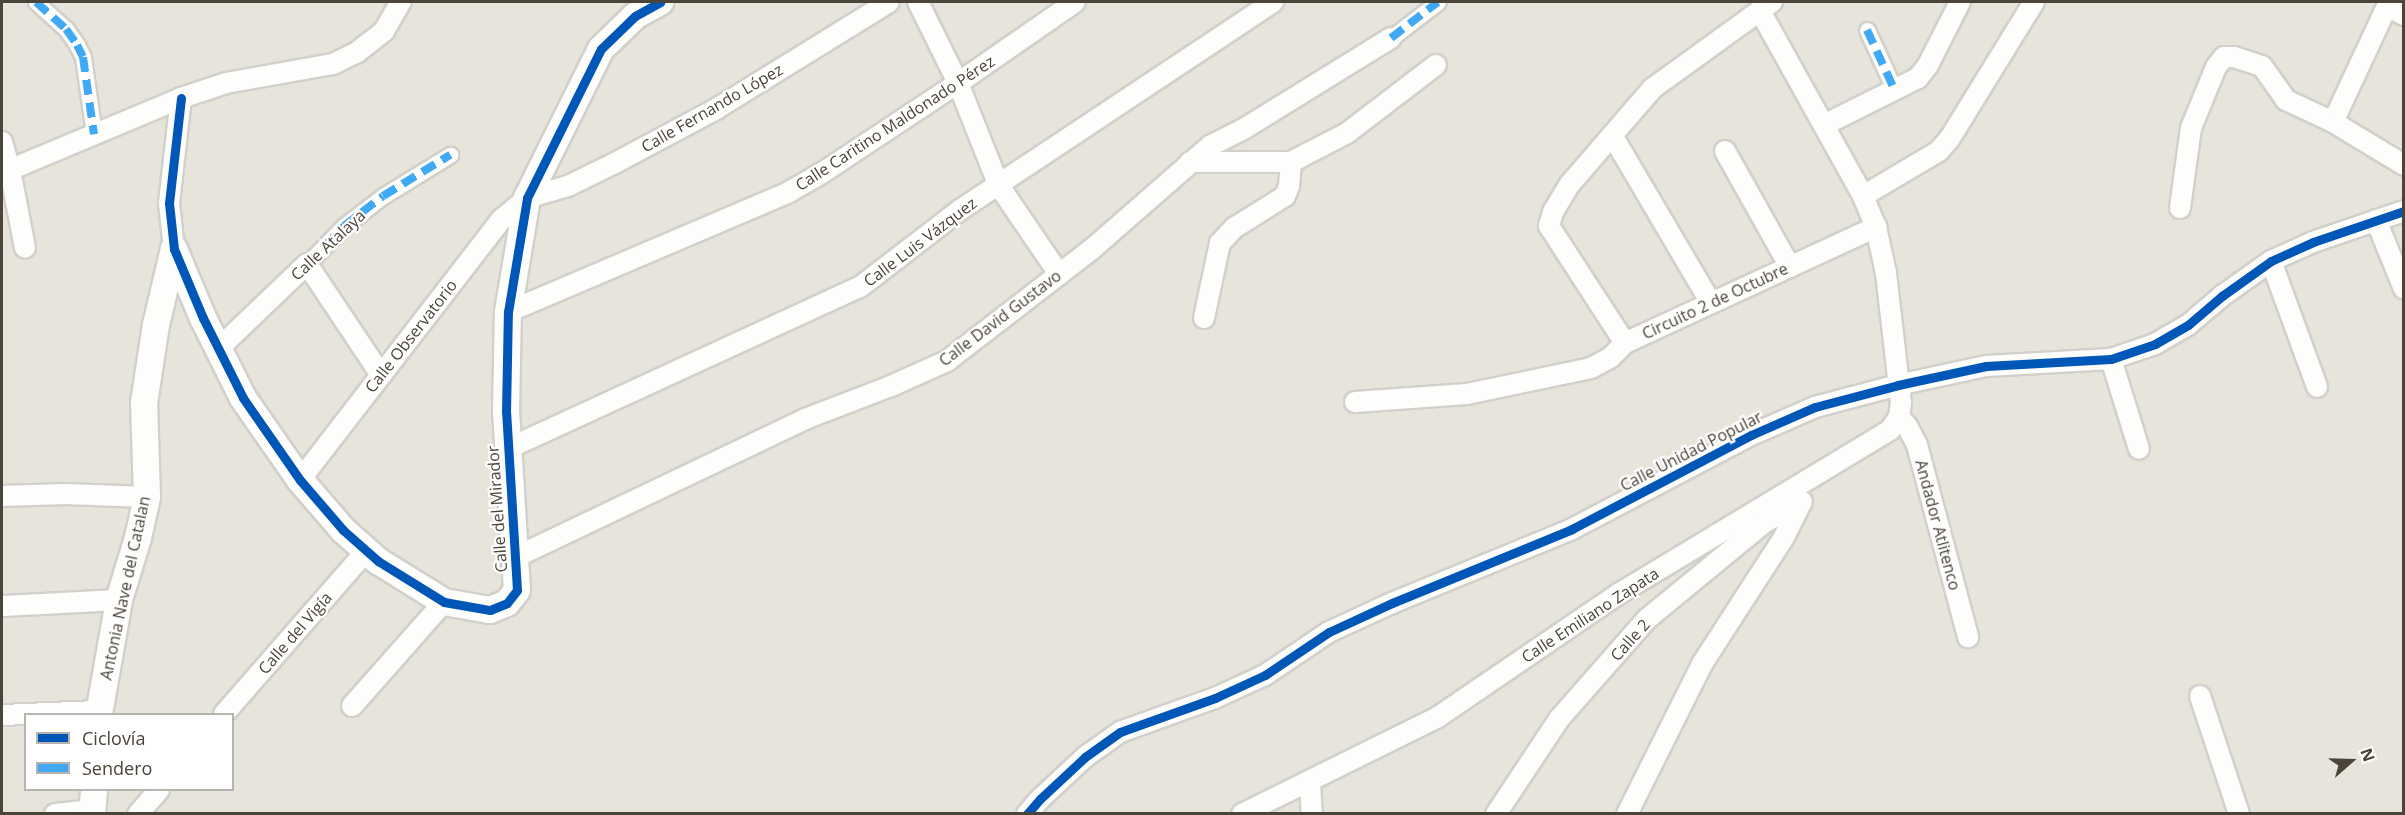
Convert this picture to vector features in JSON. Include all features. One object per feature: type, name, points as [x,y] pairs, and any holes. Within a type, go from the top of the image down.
[{"type":"street","points":[[36,2],[66,29],[83,57],[94,134]]},
{"type":"street","points":[[6,172],[181,98],[226,83],[333,64],[356,53],[384,31],[401,2]]},
{"type":"street","name":"Calle del Mirador","points":[[181,98],[169,203],[174,249],[243,398],[300,480],[343,530],[366,551],[378,561],[444,602],[490,610],[507,603],[517,590],[507,448],[508,312],[528,198],[601,49],[635,16],[660,2]]},
{"type":"street","name":"Calle Fernando López","points":[[528,198],[587,177],[696,120],[889,2]]},
{"type":"street","points":[[918,2],[958,83],[999,186],[1059,274]]},
{"type":"street","name":"Calle Caritino Maldonado Pérez","points":[[508,312],[789,192],[822,173],[958,83],[1075,2]]},
{"type":"street","name":"Calle Luis Vázquez","points":[[507,448],[860,287],[960,210],[1273,2]]},
{"type":"street","name":"Calle David Gustavo","points":[[516,557],[805,419],[891,386],[947,361],[1092,249],[1210,147],[1242,130],[1391,38],[1438,2]]},
{"type":"street","points":[[1824,124],[1918,78],[1928,66],[1960,2]]},
{"type":"street","points":[[1863,196],[1939,151],[1950,138],[2034,2]]},
{"type":"street","name":"Circuito 2 de Octubre","points":[[1766,6],[1824,124],[1863,196],[1876,227],[1625,343],[1549,226],[1552,212],[1570,184],[1653,88],[1766,6]]},
{"type":"street","points":[[2333,122],[2393,8]]},
{"type":"street","points":[[1867,30],[1895,91]]},
{"type":"street","points":[[2181,208],[2192,128],[2216,67],[2224,57],[2235,57],[2262,66],[2286,100],[2333,122],[2403,165]]},
{"type":"street","points":[[1190,162],[1291,162],[1347,133],[1437,65]]},
{"type":"street","points":[[1612,135],[1711,303]]},
{"type":"street","points":[[2,142],[6,172],[25,248]]},
{"type":"street","points":[[1725,151],[1790,267]]},
{"type":"street","name":"Calle Atalaya","points":[[219,349],[344,226],[383,196],[450,156]]},
{"type":"street","points":[[1204,318],[1220,243],[1234,228],[1285,196],[1289,186],[1291,162]]},
{"type":"street","name":"Calle Observatorio","points":[[300,480],[502,219],[528,198]]},
{"type":"street","name":"Calle Unidad Popular","points":[[1027,813],[1085,757],[1120,732],[1215,698],[1265,675],[1329,632],[1392,603],[1572,529],[1751,435],[1815,407],[1898,385],[1986,366],[2111,359],[2155,344],[2188,325],[2222,296],[2271,261],[2313,242],[2403,211]]},
{"type":"street","points":[[2376,220],[2403,289]]},
{"type":"street","points":[[1876,227],[1886,273],[1898,385],[1899,417]]},
{"type":"street","name":"Antonia Nave del Catalan","points":[[99,713],[119,600],[138,538],[147,497],[144,403],[156,325],[174,249]]},
{"type":"street","points":[[2271,261],[2317,387]]},
{"type":"street","points":[[307,264],[381,375]]},
{"type":"street","points":[[1355,402],[1467,394],[1529,383],[1591,368],[1610,358],[1625,343]]},
{"type":"street","points":[[2111,359],[2139,449]]},
{"type":"street","name":"Calle Emiliano Zapata","points":[[1242,813],[1438,717],[1620,593],[1890,430],[1899,417]]},
{"type":"street","name":"Andador Atlitenco","points":[[1899,417],[1917,445],[1968,637]]},
{"type":"street","points":[[1627,813],[1702,664],[1783,539],[1813,477]]},
{"type":"street","points":[[2,496],[66,494],[147,497]]},
{"type":"street","name":"Calle 2","points":[[1496,813],[1559,718],[1647,620],[1765,522],[1801,503]]},
{"type":"street","name":"Calle del Vigía","points":[[225,713],[366,551]]},
{"type":"street","points":[[2,606],[119,600]]},
{"type":"street","points":[[352,706],[444,602]]},
{"type":"street","points":[[2200,696],[2239,813]]},
{"type":"street","points":[[2,715],[24,715]]},
{"type":"street","points":[[1310,781],[1312,813]]},
{"type":"street","points":[[138,813],[157,791]]},
{"type":"street","points":[[55,813],[93,804]]},
{"type":"shaded area","points":[[2,2],[2403,2],[2403,813],[2,814]]},
{"type":"marked path","points":[[36,2],[66,29],[83,57],[94,134]]},
{"type":"marked path","points":[[1391,38],[1438,2]]},
{"type":"marked path","points":[[1867,30],[1895,91]]},
{"type":"marked path","points":[[307,264],[344,226],[383,196],[450,155]]},
{"type":"cycle path","points":[[181,98],[169,203],[174,249],[203,318],[243,398],[300,480],[343,530],[378,561],[444,602],[490,610],[507,603],[517,590],[506,412],[508,312],[527,198],[601,49],[635,16],[660,2]]},
{"type":"cycle path","points":[[1027,814],[1085,757],[1120,732],[1215,698],[1265,675],[1329,632],[1392,603],[1572,529],[1751,435],[1815,407],[1898,385],[1986,366],[2111,359],[2155,344],[2188,325],[2222,296],[2271,261],[2313,242],[2404,211]]}]
